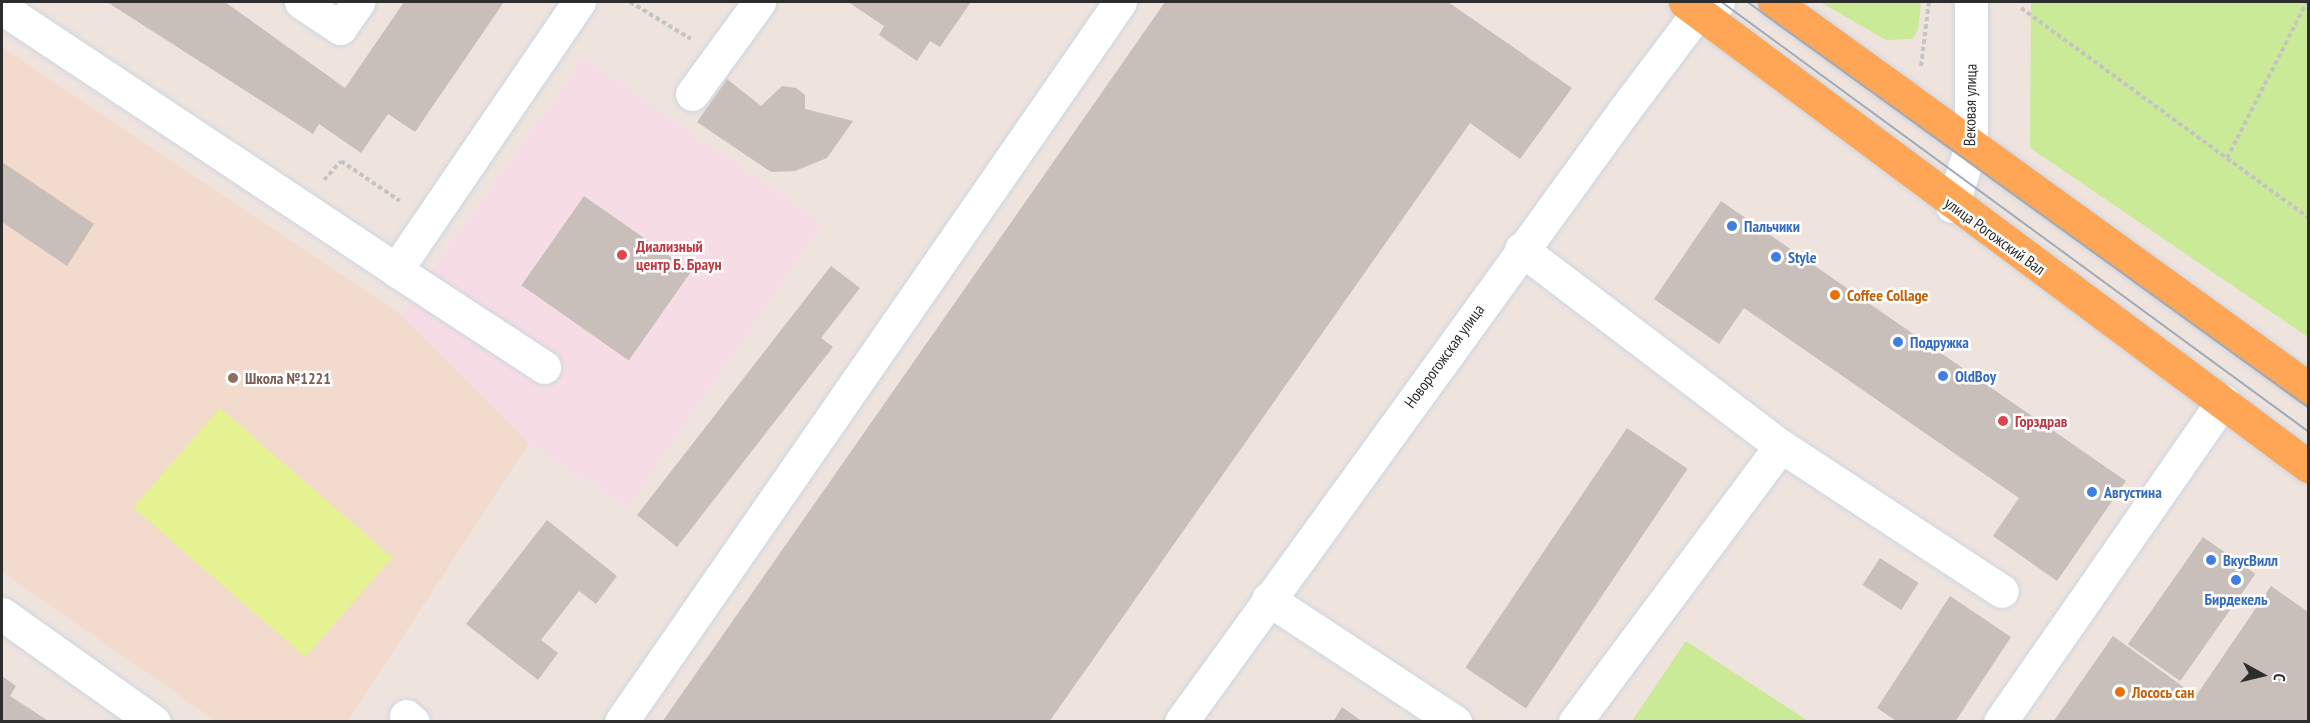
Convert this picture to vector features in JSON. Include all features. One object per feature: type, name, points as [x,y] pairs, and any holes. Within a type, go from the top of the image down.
[{"type":"main road","points":[[1774,2],[2308,388]]},
{"type":"main road","name":"улица Рогожский Вал","points":[[1701,5],[1952,206],[2223,401],[2308,466]]},
{"type":"street","points":[[301,2],[340,28],[358,2]]},
{"type":"street","points":[[396,270],[579,2]]},
{"type":"street","points":[[692,94],[759,2]]},
{"type":"street","points":[[621,722],[1120,2]]},
{"type":"street","name":"Вековая улица","points":[[1952,206],[1971,146],[1971,2]]},
{"type":"street","name":"Новорогожская улица","points":[[1181,722],[1521,249],[1701,5]]},
{"type":"street","points":[[2,8],[544,367]]},
{"type":"street","points":[[1521,249],[1781,446],[2002,591]]},
{"type":"street","points":[[2000,722],[2223,401]]},
{"type":"street","points":[[1575,722],[1781,446]]},
{"type":"street","points":[[1268,599],[1455,722]]},
{"type":"street","points":[[2,614],[154,722]]},
{"type":"path","points":[[630,2],[719,56]]},
{"type":"path","points":[[1921,66],[1929,2]]},
{"type":"path","points":[[2227,158],[2307,2]]},
{"type":"path","points":[[2021,8],[2308,217]]},
{"type":"path","points":[[357,172],[401,202],[407,192]]},
{"type":"shaded area","name":"Школа №1221","points":[[2,47],[400,314],[529,443],[348,721],[216,721],[2,572]]},
{"type":"shaded area","name":"Диализный центр Б. Браун","points":[[584,58],[823,223],[628,508],[529,443],[400,314]]},
{"type":"green space","points":[[1820,2],[1921,2],[1918,30],[1912,39],[1886,40]]},
{"type":"green space","points":[[2031,2],[2308,2],[2308,337],[2030,148]]},
{"type":"green space","points":[[220,408],[392,558],[305,657],[133,508]]},
{"type":"green space","points":[[1686,641],[1808,721],[1632,721]]},
{"type":"building","points":[[107,2],[225,2],[345,88],[404,2],[504,2],[415,132],[388,114],[361,153],[319,124],[313,134]]},
{"type":"building","points":[[848,2],[971,2],[940,47],[930,41],[917,61],[879,35],[884,26]]},
{"type":"building","points":[[1165,2],[1448,2],[1572,88],[1520,159],[1470,123],[1049,722],[662,722]]},
{"type":"building","points":[[727,79],[761,106],[782,86],[796,88],[805,95],[805,109],[853,121],[827,158],[795,171],[771,172],[697,122]]},
{"type":"building","points":[[2,162],[94,224],[67,266],[2,222]]},
{"type":"building","points":[[584,196],[691,271],[629,360],[521,285]]},
{"type":"building","points":[[1721,201],[2126,481],[2057,581],[1993,536],[2019,498],[1744,308],[1719,344],[1654,299]]},
{"type":"building","points":[[831,266],[860,288],[821,338],[833,347],[677,547],[637,515]]},
{"type":"building","points":[[1627,428],[1688,469],[1526,708],[1465,668]]},
{"type":"building","points":[[547,520],[617,576],[596,604],[579,591],[541,640],[558,653],[538,680],[466,624]]},
{"type":"building","points":[[2203,537],[2255,574],[2180,681],[2128,644]]},
{"type":"building","points":[[1880,558],[1919,583],[1901,610],[1863,585]]},
{"type":"building","points":[[2271,586],[2308,612],[2308,722],[2053,722],[2113,636],[2196,696]]},
{"type":"building","points":[[1950,596],[2011,637],[1955,722],[1898,722],[1877,708]]},
{"type":"building","points":[[2,676],[16,686],[10,696],[50,722],[2,722]]},
{"type":"building","points":[[1342,707],[1363,722],[1333,722]]},
{"type":"tram line","points":[[1722,2],[2308,431]]},
{"type":"tram line","points":[[1748,2],[2308,407]]},
{"type":"place","name":"Пальчики","points":[[1732,226]]},
{"type":"place","name":"Диализный центр Б. Браун","points":[[622,255]]},
{"type":"place","name":"Style","points":[[1776,257]]},
{"type":"place","name":"Coffee Collage","points":[[1835,295]]},
{"type":"place","name":"Подружка","points":[[1898,342]]},
{"type":"place","name":"OldBoy","points":[[1943,376]]},
{"type":"place","name":"Школа №1221","points":[[233,378]]},
{"type":"place","name":"Горздрав","points":[[2003,421]]},
{"type":"place","name":"Августина","points":[[2092,492]]},
{"type":"place","name":"ВкусВилл","points":[[2211,560]]},
{"type":"place","name":"Бирдекель","points":[[2236,580]]},
{"type":"place","name":"Лосось сан","points":[[2120,692]]}]
